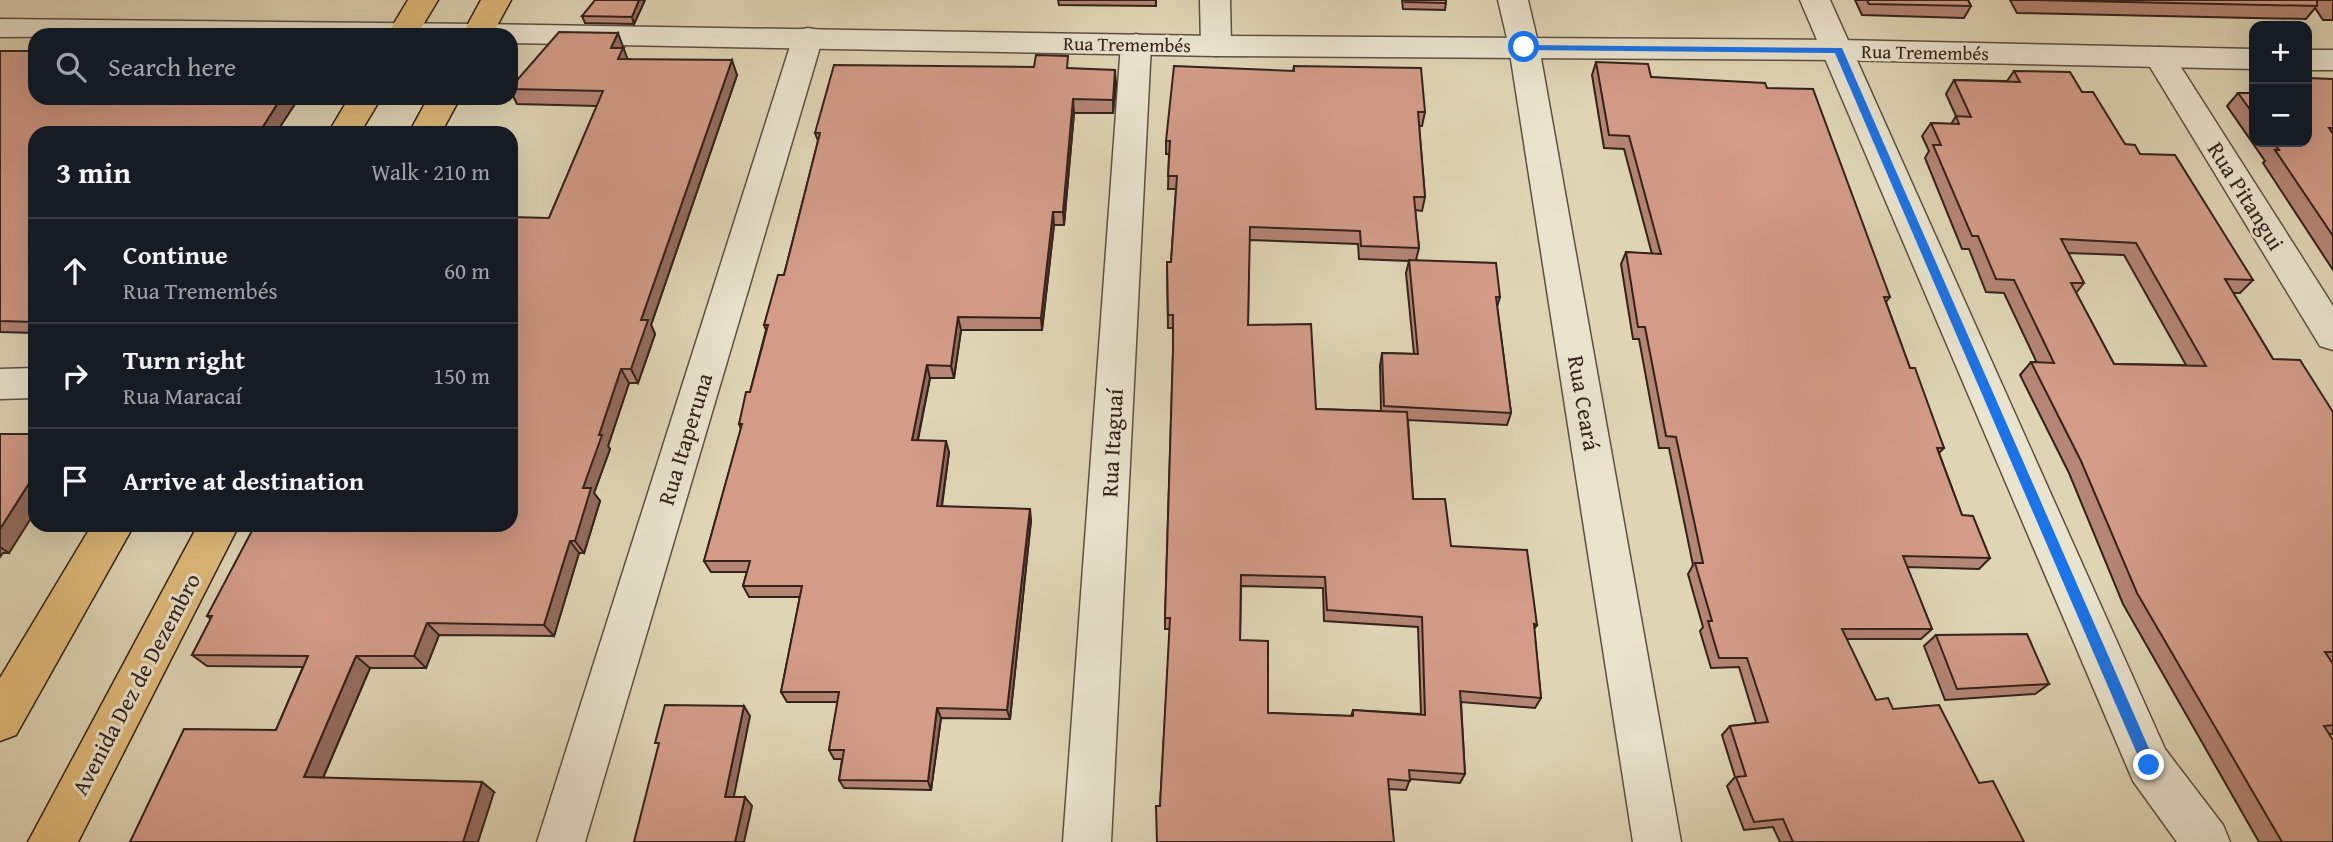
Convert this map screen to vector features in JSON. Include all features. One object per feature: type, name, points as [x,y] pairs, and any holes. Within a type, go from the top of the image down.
[{"type":"highway","points":[[406,28],[422,0]]},
{"type":"highway","points":[[480,28],[496,0]]},
{"type":"highway","points":[[348,126],[361,105]]},
{"type":"highway","points":[[429,126],[440,105]]},
{"type":"highway","points":[[0,720],[110,532]]},
{"type":"highway","name":"Avenida Dez de Dezembro","points":[[52,842],[215,532]]},
{"type":"street","points":[[1215,0],[1216,46]]},
{"type":"street","name":"Rua Ceará","points":[[1513,0],[1524,47],[1660,830]]},
{"type":"street","points":[[1815,0],[2149,765],[2206,842]]},
{"type":"street","name":"Rua Tremembés","points":[[0,28],[28,28]]},
{"type":"street","name":"Rua Tremembés","points":[[518,34],[808,37],[1216,46],[1839,50],[2249,59]]},
{"type":"street","name":"Rua Itaperuna","points":[[561,842],[808,37]]},
{"type":"street","name":"Rua Itaguaí","points":[[1087,842],[1136,44]]},
{"type":"street","name":"Rua Pitangui","points":[[2159,57],[2333,335]]},
{"type":"street","points":[[2312,60],[2333,60]]},
{"type":"street","points":[[0,384],[28,383]]},
{"type":"building","points":[[595,0],[639,0],[632,17],[582,16]]},
{"type":"building","points":[[1404,0],[1446,0],[1446,3],[1405,2]]},
{"type":"building","points":[[1867,0],[1968,0],[1971,6],[1869,4]]},
{"type":"building","points":[[2034,0],[2317,0],[2317,6]]},
{"type":"building","points":[[559,32],[618,33],[611,48],[623,48],[618,59],[732,60],[641,320],[648,320],[631,369],[621,369],[599,435],[602,435],[583,488],[591,488],[575,541],[570,541],[544,625],[427,623],[414,656],[356,656],[304,777],[482,782],[463,842],[130,842],[184,729],[276,730],[308,656],[192,655],[212,616],[207,616],[251,532],[518,532],[518,217],[549,218],[603,91],[518,89],[518,79]]},
{"type":"building","points":[[0,51],[28,51],[28,105],[277,105],[263,126],[28,126],[28,322],[0,321]]},
{"type":"building","points":[[1036,55],[1068,56],[1067,68],[1115,70],[1113,100],[1073,99],[1063,212],[1053,212],[1041,318],[958,317],[951,366],[927,365],[912,440],[946,441],[937,506],[1030,509],[1007,710],[937,708],[928,781],[839,780],[844,750],[829,750],[839,692],[781,692],[802,586],[743,586],[750,561],[704,561],[742,424],[739,424],[746,392],[750,392],[768,325],[764,325],[778,275],[784,275],[820,133],[815,133],[834,65],[1034,67]]},
{"type":"building","points":[[1596,62],[1648,64],[1651,77],[1765,83],[1767,88],[1813,89],[1890,297],[1884,297],[1910,368],[1915,368],[1944,448],[1937,448],[1962,515],[1973,516],[1990,558],[1903,556],[1932,629],[1842,629],[1876,700],[1888,698],[1893,709],[1939,705],[1979,783],[1993,781],[2024,842],[1793,842],[1783,819],[1754,822],[1736,777],[1746,776],[1730,726],[1768,722],[1747,658],[1719,658],[1708,621],[1712,621],[1695,563],[1703,563],[1676,437],[1666,436],[1645,327],[1638,327],[1626,252],[1661,254],[1629,136],[1609,135]]},
{"type":"building","points":[[1174,66],[1294,71],[1294,66],[1421,68],[1425,112],[1418,112],[1425,197],[1414,197],[1419,248],[1361,246],[1360,231],[1250,227],[1248,325],[1311,324],[1316,409],[1407,412],[1413,499],[1445,499],[1451,546],[1527,550],[1537,625],[1534,624],[1541,698],[1460,691],[1465,774],[1409,770],[1410,781],[1388,779],[1394,842],[1157,842],[1156,806],[1160,806],[1170,618],[1165,618],[1173,315],[1168,315],[1167,262],[1171,262],[1177,176],[1168,176],[1170,141],[1166,141]],"holes":[[[1241,575],[1325,577],[1327,610],[1422,617],[1425,715],[1353,710],[1353,716],[1268,713],[1268,641],[1240,640]]]},
{"type":"building","points":[[2014,71],[2070,72],[2082,92],[2093,92],[2125,144],[2135,145],[2140,154],[2175,155],[2253,280],[2225,279],[2273,359],[2300,360],[2333,412],[2333,652],[2325,652],[2333,664],[2333,725],[2324,726],[2333,740],[2333,842],[2282,842],[2137,593],[2081,461],[2031,362],[2054,363],[2014,280],[1996,279],[1978,236],[1972,236],[1933,145],[1941,145],[1931,123],[1959,124],[1956,116],[1971,117],[1954,80],[2020,82]],"holes":[[[2061,239],[2136,243],[2206,366],[2114,364],[2071,283],[2084,283]]]},
{"type":"building","points":[[2312,78],[2333,79],[2333,128],[2329,128],[2333,134],[2333,236],[2275,150],[2279,150],[2277,147],[2312,147]]},
{"type":"building","points":[[2238,93],[2249,93],[2249,108]]},
{"type":"building","points":[[1409,260],[1496,263],[1500,297],[1496,297],[1511,413],[1384,406],[1382,353],[1418,354]]},
{"type":"building","points":[[0,434],[28,434],[28,485],[0,529]]},
{"type":"building","points":[[2027,634],[2049,684],[1957,689],[1936,635]]},
{"type":"building","points":[[665,705],[744,706],[725,797],[745,797],[735,842],[634,842],[659,743],[655,743]]},
{"type":"route","points":[[1524,47],[1839,50],[2149,765]]}]
